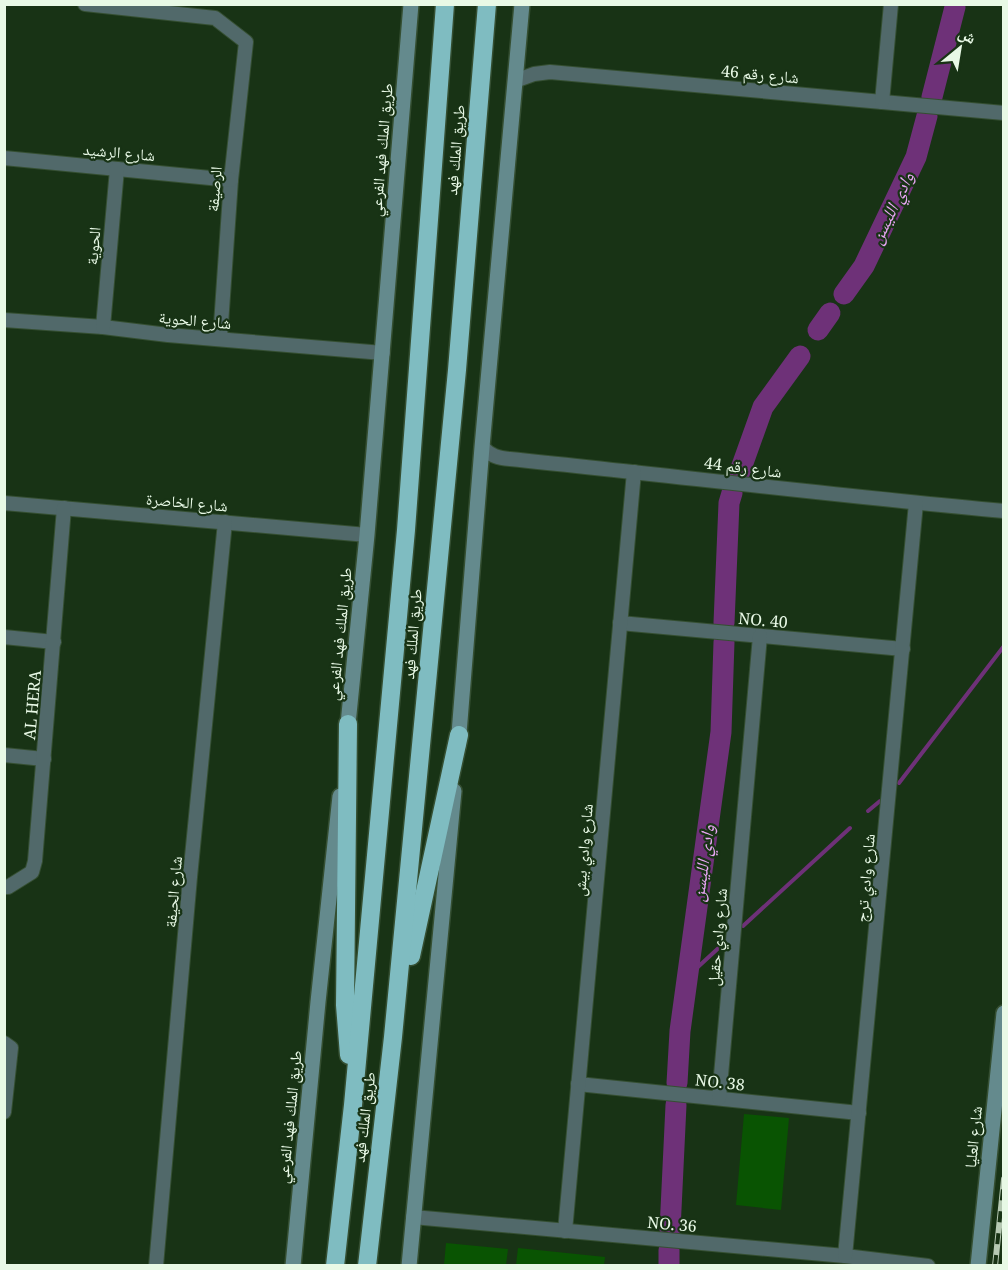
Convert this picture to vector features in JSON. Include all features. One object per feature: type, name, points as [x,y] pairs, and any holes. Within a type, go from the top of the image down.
[{"type":"highway","name":"طريق الملك فهد","points":[[335,1266],[353,1105],[406,530],[446,4]]},
{"type":"highway","name":"طريق الملك فهد","points":[[367,1266],[393,1037],[456,382],[487,4]]},
{"type":"highway","points":[[348,724],[345,1005],[353,1105]]},
{"type":"highway","points":[[393,1037],[459,735]]},
{"type":"main road","name":"طريق الملك فهد الفرعي","points":[[293,1266],[367,535],[411,4]]},
{"type":"main road","points":[[409,1266],[459,735],[482,447],[522,4]]},
{"type":"main road","name":"شارع العليا","points":[[978,1266],[1004,1013]]},
{"type":"street","name":"الرصيفة","points":[[85,4],[214,18],[246,42],[231,180],[220,339]]},
{"type":"street","points":[[882,102],[891,4]]},
{"type":"street","name":"شارع رقم 46","points":[[515,81],[534,74],[550,72],[1004,113]]},
{"type":"street","name":"شارع الرشيد","points":[[4,158],[231,180]]},
{"type":"street","name":"الحوية","points":[[103,327],[117,169]]},
{"type":"street","name":"شارع الحوية","points":[[4,320],[383,353]]},
{"type":"street","name":"شارع رقم 44","points":[[482,447],[489,454],[498,458],[1004,511]]},
{"type":"street","name":"شارع وادي بيش","points":[[565,1231],[634,472]]},
{"type":"street","name":"شارع الخاصرة","points":[[4,502],[367,535]]},
{"type":"street","name":"شارع وادي ترج","points":[[845,1256],[916,503]]},
{"type":"street","name":"AL HERA","points":[[4,887],[8,887],[32,872],[35,861],[64,508]]},
{"type":"street","name":"شارع الحيفة","points":[[156,1266],[188,899],[225,522]]},
{"type":"street","name":"NO. 40","points":[[620,623],[903,649]]},
{"type":"street","name":"شارع وادي حقيل","points":[[719,1098],[760,636]]},
{"type":"street","points":[[4,637],[54,642]]},
{"type":"street","points":[[4,755],[44,759]]},
{"type":"street","points":[[4,1043],[11,1048],[4,1112]]},
{"type":"street","name":"NO. 38","points":[[578,1084],[859,1113]]},
{"type":"street","name":"NO. 36","points":[[413,1217],[845,1256],[928,1266]]},
{"type":"green space","points":[[744,1114],[789,1118],[781,1210],[736,1205]]},
{"type":"green space","points":[[446,1243],[508,1249],[506,1265],[444,1265]]},
{"type":"green space","points":[[518,1248],[605,1257],[604,1265],[516,1265]]},
{"type":"waterway","name":"وادي الليسن","points":[[932,97],[955,7]]},
{"type":"waterway","name":"وادي الليسن","points":[[844,294],[864,266],[916,157],[927,116]]},
{"type":"waterway","name":"وادي الليسن","points":[[818,330],[830,313]]},
{"type":"waterway","name":"وادي الليسن","points":[[739,474],[763,407],[800,356]]},
{"type":"waterway","name":"وادي الليسن","points":[[724,623],[729,503],[732,493]]},
{"type":"waterway","name":"وادي الليسن","points":[[677,1083],[680,1031],[721,732],[724,642]]},
{"type":"waterway","points":[[899,783],[1004,646]]},
{"type":"waterway","points":[[868,811],[880,801]]},
{"type":"waterway","points":[[743,926],[850,828]]},
{"type":"waterway","points":[[687,977],[724,943]]},
{"type":"waterway","name":"وادي الليسن","points":[[670,1230],[676,1105]]},
{"type":"waterway","name":"وادي الليسن","points":[[669,1250],[669,1266]]},
{"type":"railway","points":[[995,1266],[1004,1179]]}]
